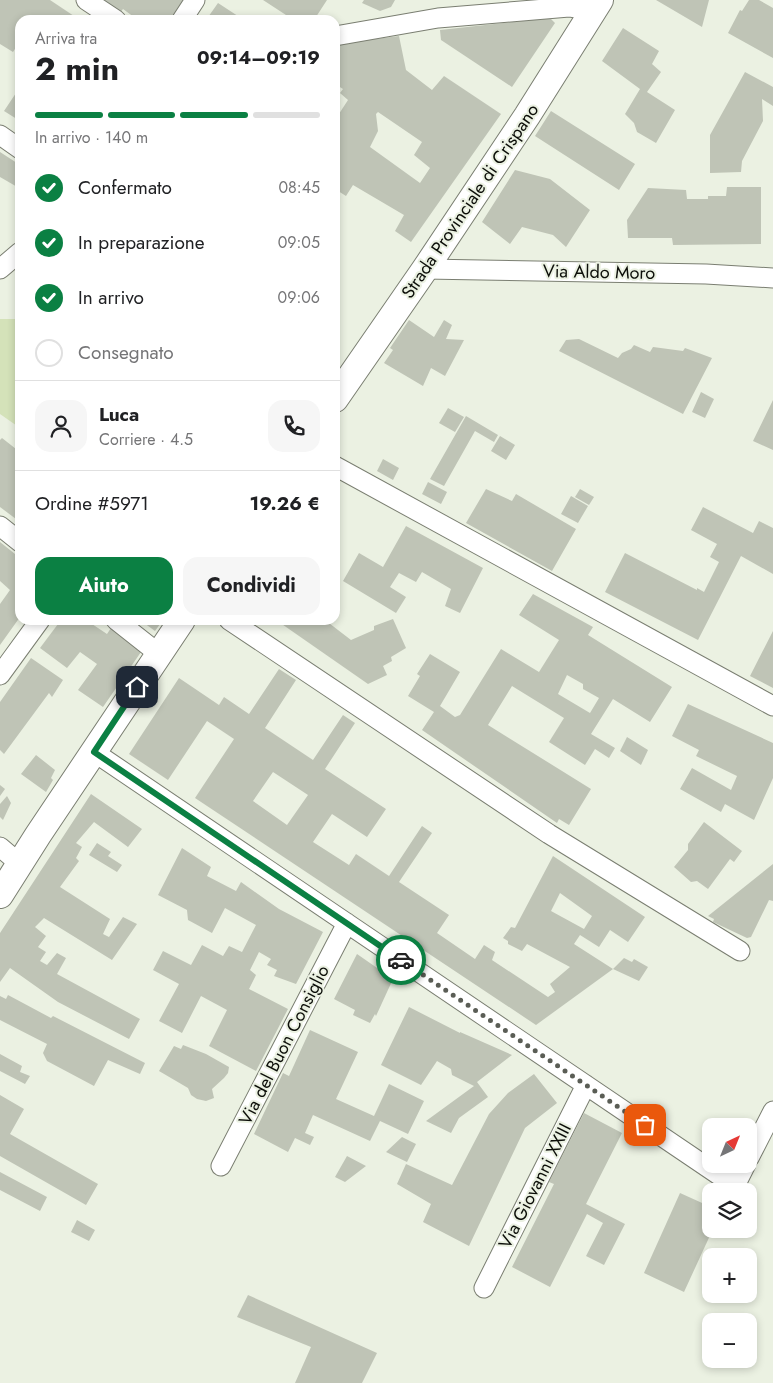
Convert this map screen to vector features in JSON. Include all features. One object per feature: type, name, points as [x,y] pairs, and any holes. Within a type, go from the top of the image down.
[{"type":"street","points":[[86,0],[108,15]]},
{"type":"street","points":[[186,15],[196,0]]},
{"type":"street","points":[[340,35],[438,18],[597,5]]},
{"type":"street","name":"Strada Provinciale di Crispano","points":[[340,392],[527,116],[597,5]]},
{"type":"street","points":[[0,135],[15,146]]},
{"type":"street","points":[[0,269],[15,256]]},
{"type":"street","name":"Via Aldo Moro","points":[[425,269],[706,274],[773,278]]},
{"type":"street","points":[[340,469],[773,706]]},
{"type":"street","points":[[0,526],[15,538]]},
{"type":"street","points":[[0,675],[36,625]]},
{"type":"street","points":[[122,625],[159,654]]},
{"type":"street","points":[[0,896],[179,625]]},
{"type":"street","points":[[236,625],[549,834],[740,951]]},
{"type":"street","points":[[94,752],[702,1163]]},
{"type":"street","points":[[0,847],[20,864]]},
{"type":"street","name":"Via del Buon Consiglio","points":[[222,1166],[347,923]]},
{"type":"street","name":"Via Giovanni XXIII","points":[[484,1288],[586,1084]]},
{"type":"street","points":[[758,1140],[773,1111]]},
{"type":"street","points":[[716,1173],[735,1186],[742,1173]]},
{"type":"green space","points":[[0,319],[15,319],[15,424],[0,414]]},
{"type":"building","points":[[0,0],[50,0],[72,15],[15,15],[15,49],[13,52],[0,44]]},
{"type":"building","points":[[101,0],[184,0],[174,15],[131,15],[123,9],[120,13]]},
{"type":"building","points":[[263,0],[327,0],[317,15],[286,15]]},
{"type":"building","points":[[364,0],[395,0],[391,7],[380,11],[362,3]]},
{"type":"building","points":[[656,0],[709,0],[702,27]]},
{"type":"building","points":[[749,0],[759,0],[773,8],[773,58],[728,33],[740,10],[742,11]]},
{"type":"building","points":[[218,3],[236,15],[210,15]]},
{"type":"building","points":[[550,18],[555,23],[512,87],[441,40],[440,30]]},
{"type":"building","points":[[623,28],[659,51],[652,64],[661,72],[647,92],[675,110],[656,143],[637,132],[634,123],[625,114],[640,89],[602,61]]},
{"type":"building","points":[[399,36],[406,70],[432,90],[444,76],[501,114],[411,242],[395,231],[404,215],[353,185],[346,196],[340,192],[340,112],[348,100],[340,93],[343,89],[340,87],[340,43]],"holes":[[[378,112],[422,142],[414,155],[430,168],[420,183],[370,147],[378,131],[376,114]]]},
{"type":"building","points":[[745,72],[773,87],[773,106],[762,99],[763,121],[742,161],[741,172],[710,173],[710,135]]},
{"type":"building","points":[[15,94],[15,118],[4,111]]},
{"type":"building","points":[[551,111],[635,164],[619,190],[535,136]]},
{"type":"building","points":[[0,152],[15,162],[15,186],[0,177]]},
{"type":"building","points":[[515,170],[550,179],[590,210],[566,247],[553,235],[522,227],[510,244],[482,222]]},
{"type":"building","points":[[727,187],[761,187],[761,244],[673,245],[672,238],[628,238],[627,220],[648,188],[686,190],[687,199],[708,199],[708,196],[726,196]]},
{"type":"building","points":[[409,320],[434,337],[444,320],[452,325],[446,339],[464,340],[445,376],[431,368],[423,386],[384,363],[393,350],[390,348]]},
{"type":"building","points":[[579,339],[618,358],[634,345],[650,352],[653,347],[683,351],[685,348],[712,358],[683,414],[559,351],[566,340]]},
{"type":"building","points":[[701,392],[714,399],[705,418],[692,412]]},
{"type":"building","points":[[773,400],[773,450],[753,441]]},
{"type":"building","points":[[448,408],[464,417],[455,432],[439,423]]},
{"type":"building","points":[[466,416],[498,435],[494,442],[475,431],[444,486],[430,479]]},
{"type":"building","points":[[500,436],[515,445],[506,460],[491,451]]},
{"type":"building","points":[[2,438],[15,448],[15,518],[0,507],[0,440]]},
{"type":"building","points":[[383,459],[399,468],[393,480],[377,471]]},
{"type":"building","points":[[428,482],[447,492],[441,504],[422,494]]},
{"type":"building","points":[[486,489],[512,501],[516,494],[576,529],[552,571],[466,523]]},
{"type":"building","points":[[580,489],[594,497],[589,505],[575,497]]},
{"type":"building","points":[[571,496],[588,506],[578,523],[561,514]]},
{"type":"building","points":[[703,507],[753,533],[759,521],[773,528],[773,574],[741,556],[698,640],[605,592],[625,553],[704,592],[719,562],[710,557],[717,544],[691,530]]},
{"type":"building","points":[[406,526],[483,568],[460,613],[445,606],[451,589],[422,572],[416,582],[399,573],[390,587],[406,597],[396,613],[343,581],[359,553],[383,567]]},
{"type":"building","points":[[0,542],[15,554],[15,624],[0,645],[0,604],[10,590],[0,581]]},
{"type":"building","points":[[533,594],[593,627],[588,635],[672,687],[650,722],[613,699],[591,734],[615,748],[609,758],[595,749],[585,765],[549,742],[564,718],[512,686],[488,725],[591,789],[569,825],[559,819],[557,823],[422,730],[434,712],[408,696],[420,676],[417,674],[430,654],[460,672],[440,706],[455,717],[460,715],[501,649],[539,672],[559,640],[519,615]],"holes":[[[567,675],[583,684],[583,689],[599,698],[590,713],[558,694]]]},
{"type":"building","points":[[393,619],[406,648],[391,657],[392,661],[383,666],[387,675],[368,684],[283,625],[332,625],[351,640],[374,630],[374,626]]},
{"type":"building","points":[[57,625],[94,625],[107,634],[111,628],[141,652],[103,707],[78,690],[97,664],[80,652],[67,668],[40,648]]},
{"type":"building","points":[[147,625],[159,625],[155,631]]},
{"type":"building","points":[[773,631],[773,688],[750,676]]},
{"type":"building","points":[[31,658],[63,680],[52,697],[49,693],[4,754],[0,750],[0,702]]},
{"type":"building","points":[[279,669],[296,680],[265,728],[313,760],[343,715],[355,723],[325,769],[386,809],[367,837],[332,814],[313,842],[349,865],[356,854],[389,876],[422,826],[432,833],[399,882],[449,915],[437,933],[475,959],[484,945],[495,952],[492,960],[548,997],[555,992],[550,984],[570,967],[527,944],[522,951],[508,944],[508,941],[503,938],[511,927],[515,928],[553,856],[645,917],[628,942],[610,930],[599,947],[580,935],[574,944],[613,969],[536,1025],[195,798],[234,739],[207,721],[168,780],[129,754],[179,678],[219,705],[224,697],[249,714]],"holes":[[[273,772],[308,795],[287,825],[253,801]],[[560,893],[592,916],[584,929],[551,911]]]},
{"type":"building","points":[[688,704],[773,743],[773,778],[754,820],[725,804],[721,812],[680,789],[692,768],[731,790],[737,776],[696,756],[699,750],[672,736]]},
{"type":"building","points":[[627,737],[648,750],[641,765],[620,751]]},
{"type":"building","points":[[36,755],[55,770],[51,778],[53,780],[46,792],[21,774]]},
{"type":"building","points":[[0,785],[5,789],[0,796]]},
{"type":"building","points":[[91,794],[142,829],[128,847],[94,822],[76,843],[82,847],[76,858],[79,861],[60,887],[110,919],[103,934],[109,937],[123,917],[137,924],[112,960],[44,918],[35,927],[46,936],[38,947],[46,952],[40,961],[47,965],[57,953],[66,958],[57,974],[140,1019],[129,1039],[58,1002],[10,968],[0,982],[0,933]]},
{"type":"building","points":[[7,796],[11,803],[3,820],[0,817],[0,804]]},
{"type":"building","points":[[704,822],[742,851],[734,862],[730,859],[708,889],[697,881],[691,882],[674,867],[688,850],[688,844]]},
{"type":"building","points":[[97,843],[111,852],[108,856],[122,865],[117,872],[89,855]]},
{"type":"building","points":[[182,848],[211,867],[207,876],[236,891],[241,882],[279,909],[323,932],[296,984],[274,976],[277,970],[267,965],[271,959],[259,952],[250,970],[256,975],[249,989],[288,1009],[256,1071],[209,1046],[227,1010],[201,996],[182,1033],[159,1021],[179,984],[153,970],[163,951],[191,965],[202,945],[223,956],[229,946],[242,952],[256,925],[225,908],[212,933],[188,920],[187,910],[158,895]]},
{"type":"building","points":[[773,864],[773,901],[769,900],[751,937],[747,938],[713,922],[714,919],[708,916]]},
{"type":"building","points":[[357,954],[393,979],[376,1016],[375,1014],[370,1023],[353,1015],[355,1010],[334,999]]},
{"type":"building","points":[[624,958],[632,962],[634,959],[648,967],[639,981],[613,969]]},
{"type":"building","points":[[8,995],[145,1063],[140,1074],[108,1060],[94,1086],[47,1061],[43,1053],[47,1044],[0,1020],[0,996],[6,999]]},
{"type":"building","points":[[409,1007],[460,1033],[512,1055],[477,1082],[488,1097],[459,1118],[451,1133],[426,1121],[474,1086],[452,1075],[451,1069],[437,1061],[421,1085],[381,1065]]},
{"type":"building","points":[[310,1030],[358,1052],[336,1099],[374,1116],[389,1084],[424,1101],[408,1134],[380,1121],[370,1141],[313,1115],[305,1133],[314,1137],[310,1145],[295,1138],[288,1152],[254,1134],[283,1073],[289,1076]]},
{"type":"building","points":[[183,1045],[206,1054],[229,1067],[228,1073],[212,1089],[214,1098],[206,1101],[197,1099],[191,1095],[188,1088],[159,1071],[174,1046],[181,1049]]},
{"type":"building","points":[[0,1054],[22,1066],[20,1072],[30,1076],[25,1084],[0,1071]]},
{"type":"building","points":[[534,1074],[557,1103],[525,1128],[469,1246],[423,1222],[431,1204],[397,1184],[406,1164],[452,1185],[489,1114],[508,1093]]},
{"type":"building","points":[[0,1095],[24,1109],[10,1134],[98,1184],[86,1205],[0,1156]]},
{"type":"building","points":[[584,1113],[622,1133],[586,1204],[625,1224],[604,1265],[586,1256],[603,1223],[587,1214],[550,1287],[512,1267],[554,1184],[549,1182]]},
{"type":"building","points":[[402,1137],[416,1144],[407,1162],[386,1152]]},
{"type":"building","points":[[347,1156],[366,1166],[345,1182],[335,1177]]},
{"type":"building","points":[[0,1172],[47,1197],[40,1211],[0,1190]]},
{"type":"building","points":[[680,1193],[702,1203],[702,1238],[709,1238],[704,1248],[702,1248],[702,1253],[684,1292],[644,1273]]},
{"type":"building","points":[[77,1220],[95,1230],[89,1241],[71,1232]]},
{"type":"building","points":[[248,1295],[377,1353],[362,1383],[295,1383],[311,1347],[237,1317]]},
{"type":"way so far","points":[[401,960],[645,1125]]},
{"type":"route","points":[[137,687],[94,752],[401,960]]}]
